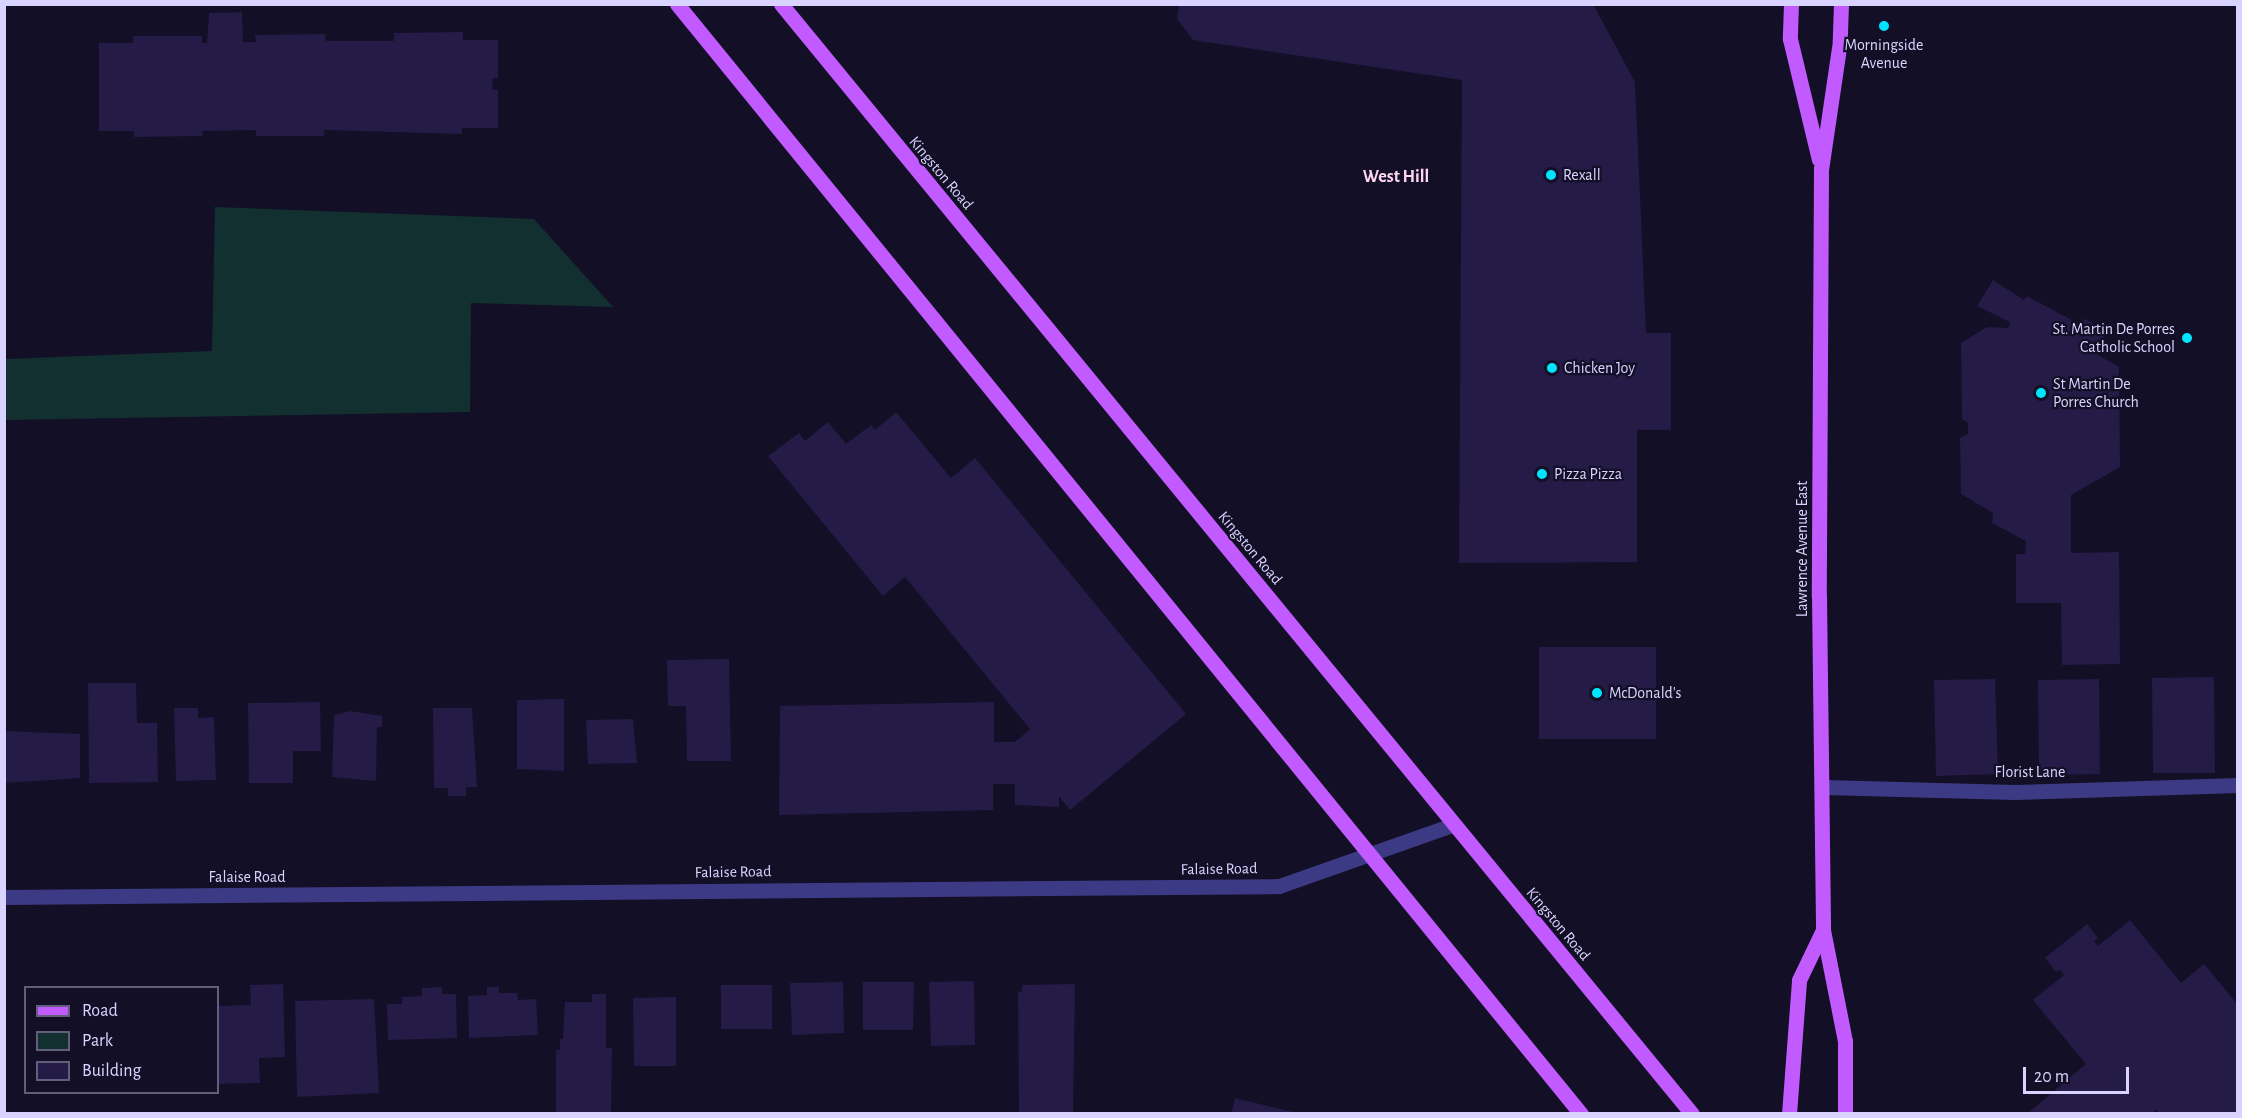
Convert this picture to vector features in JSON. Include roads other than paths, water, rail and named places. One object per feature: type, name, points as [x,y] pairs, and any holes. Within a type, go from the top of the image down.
[{"type":"main road","points":[[676,4],[1581,1113]]},
{"type":"main road","name":"Kingston Road","points":[[781,4],[1452,825],[1692,1113]]},
{"type":"main road","name":"Lawrence Avenue East","points":[[1791,4],[1790,39],[1821,169]]},
{"type":"main road","name":"Lawrence Avenue East","points":[[1841,4],[1840,41],[1821,169],[1819,596],[1823,930],[1845,1041],[1845,1113]]},
{"type":"main road","name":"Lawrence Avenue East","points":[[1789,1113],[1799,980],[1823,930]]},
{"type":"street","name":"Florist Lane","points":[[1823,787],[2015,792],[2238,785]]},
{"type":"street","name":"Falaise Road","points":[[4,897],[1279,886],[1452,825]]},
{"type":"place","name":"Morningside Avenue","points":[[1884,26]]},
{"type":"place","name":"Rexall","points":[[1551,175]]},
{"type":"place","name":"St. Martin De Porres Catholic School","points":[[2187,338]]},
{"type":"place","name":"Chicken Joy","points":[[1552,368]]},
{"type":"place","name":"St Martin De Porres Church","points":[[2041,393]]},
{"type":"place","name":"Pizza Pizza","points":[[1542,474]]},
{"type":"place","name":"McDonald's","points":[[1597,693]]},
{"type":"district","name":"West Hill","points":[[1396,177]]}]
